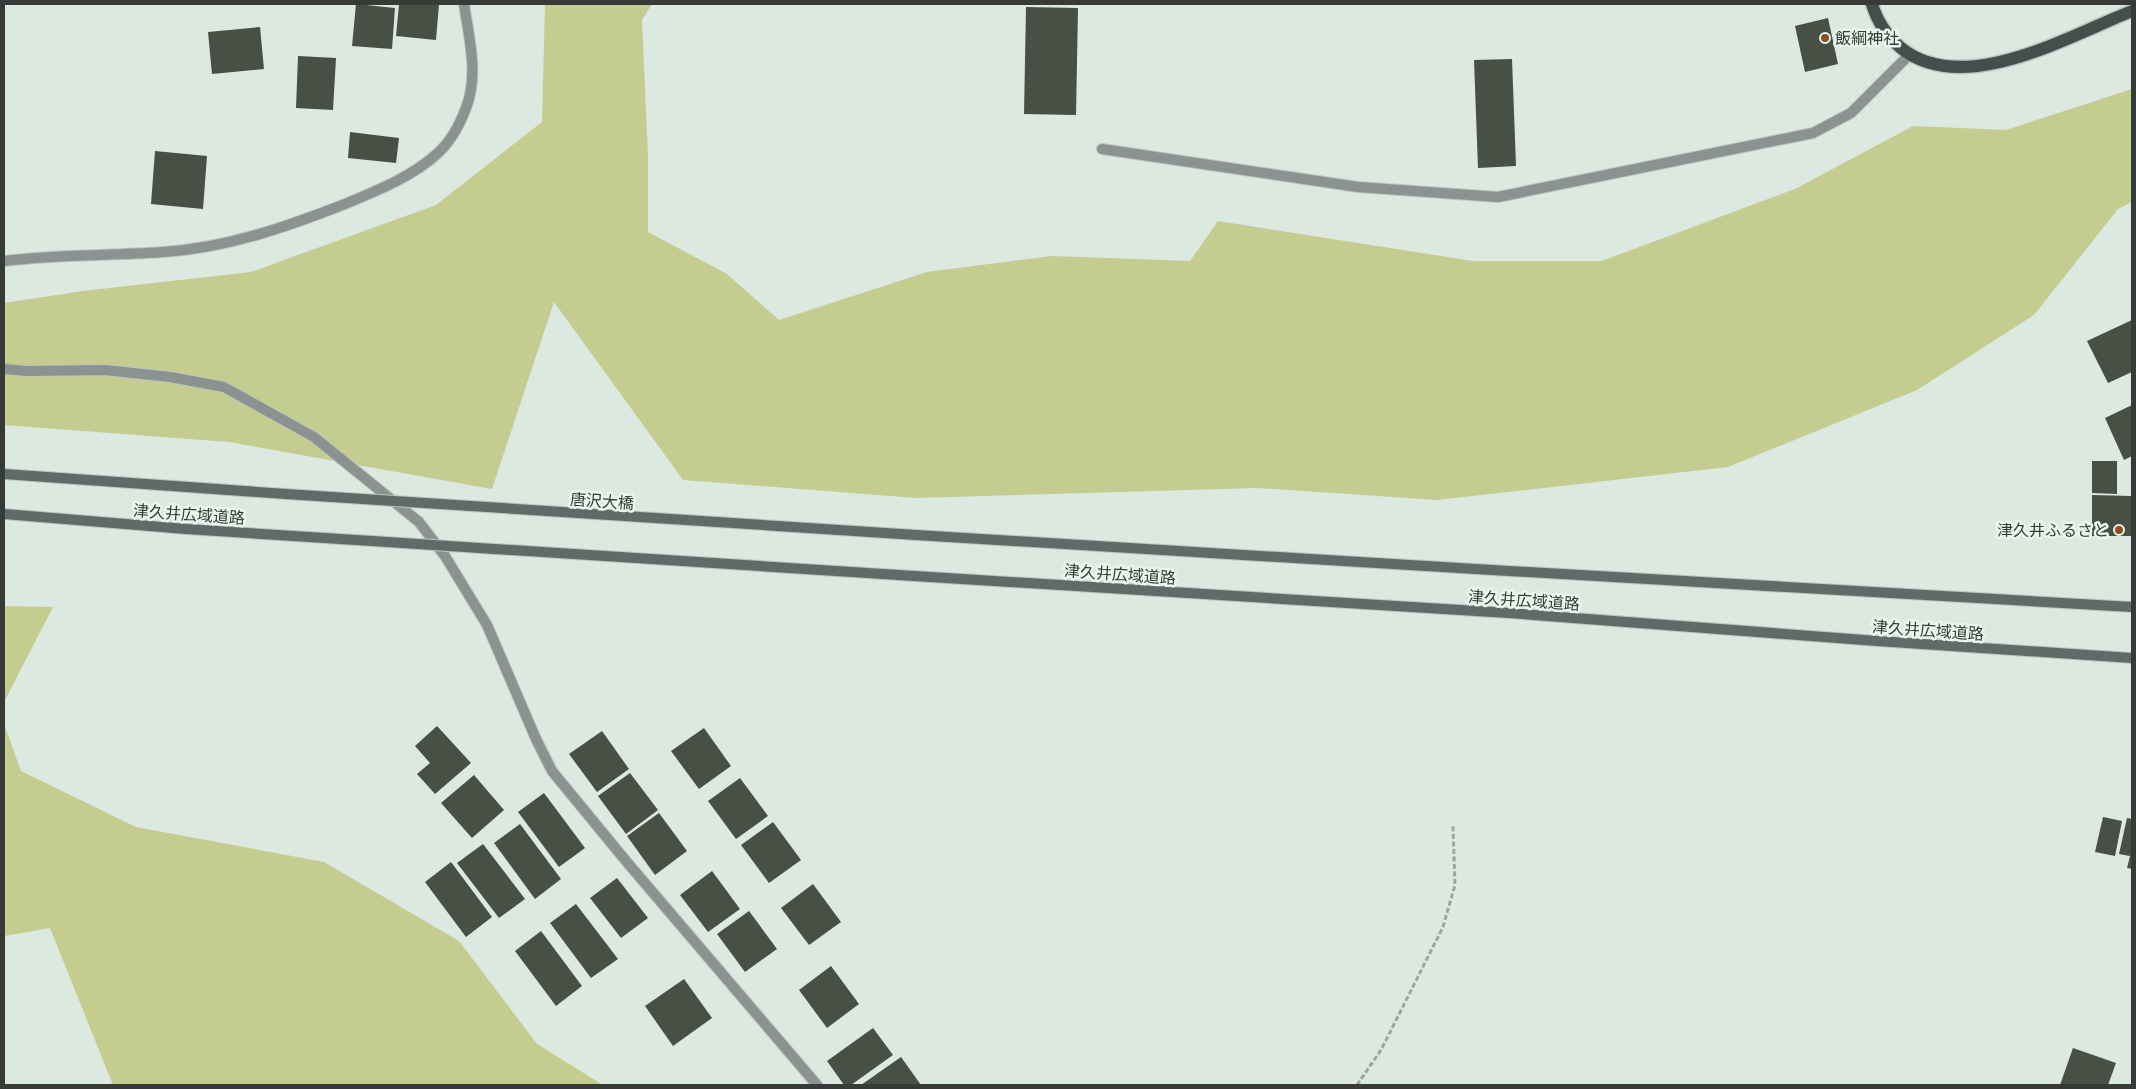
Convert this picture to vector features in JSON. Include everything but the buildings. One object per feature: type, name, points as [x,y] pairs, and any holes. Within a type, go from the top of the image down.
[{"type":"main road","points":[[1872,4],[1886,32],[1910,54],[1947,67],[1975,67],[1999,63],[2024,55],[2132,11]]},
{"type":"main road","name":"津久井広域道路","points":[[4,474],[286,494]]},
{"type":"main road","name":"唐沢大橋","points":[[286,494],[916,535]]},
{"type":"main road","name":"津久井広域道路","points":[[4,514],[186,529],[1499,613],[2132,658]]},
{"type":"main road","name":"津久井広域道路","points":[[916,535],[1333,562],[2132,607]]},
{"type":"street","points":[[4,261],[38,257],[164,252],[240,241],[302,221],[376,191],[407,174],[438,153],[453,135],[466,108],[473,68],[464,4]]},
{"type":"street","points":[[1102,149],[1358,187],[1498,197],[1813,133],[1851,113],[1910,54]]},
{"type":"street","points":[[4,369],[27,371],[105,370],[170,377],[224,387],[314,437],[419,522],[446,556],[473,600],[552,771],[817,1085]]},
{"type":"path","points":[[1357,1085],[1381,1050],[1443,926],[1455,885],[1453,826]]},
{"type":"green space","points":[[545,4],[652,4],[642,20],[648,155],[648,232],[727,274],[779,320],[927,272],[1052,256],[1190,261],[1218,221],[1473,261],[1602,261],[1795,189],[1913,126],[2006,130],[2132,89],[2132,202],[2118,209],[2034,315],[1917,390],[1728,467],[1437,500],[1257,488],[916,498],[683,480],[554,302],[492,489],[229,442],[4,425],[4,303],[83,291],[251,272],[436,205],[542,122]]},
{"type":"green space","points":[[4,606],[53,607],[4,702]]},
{"type":"green space","points":[[4,724],[21,771],[136,827],[324,862],[459,941],[537,1044],[603,1085],[113,1085],[50,928],[4,936]]},
{"type":"place","name":"飯綱神社","points":[[1825,38]]},
{"type":"place","name":"津久井ふるさと","points":[[2119,530]]}]
